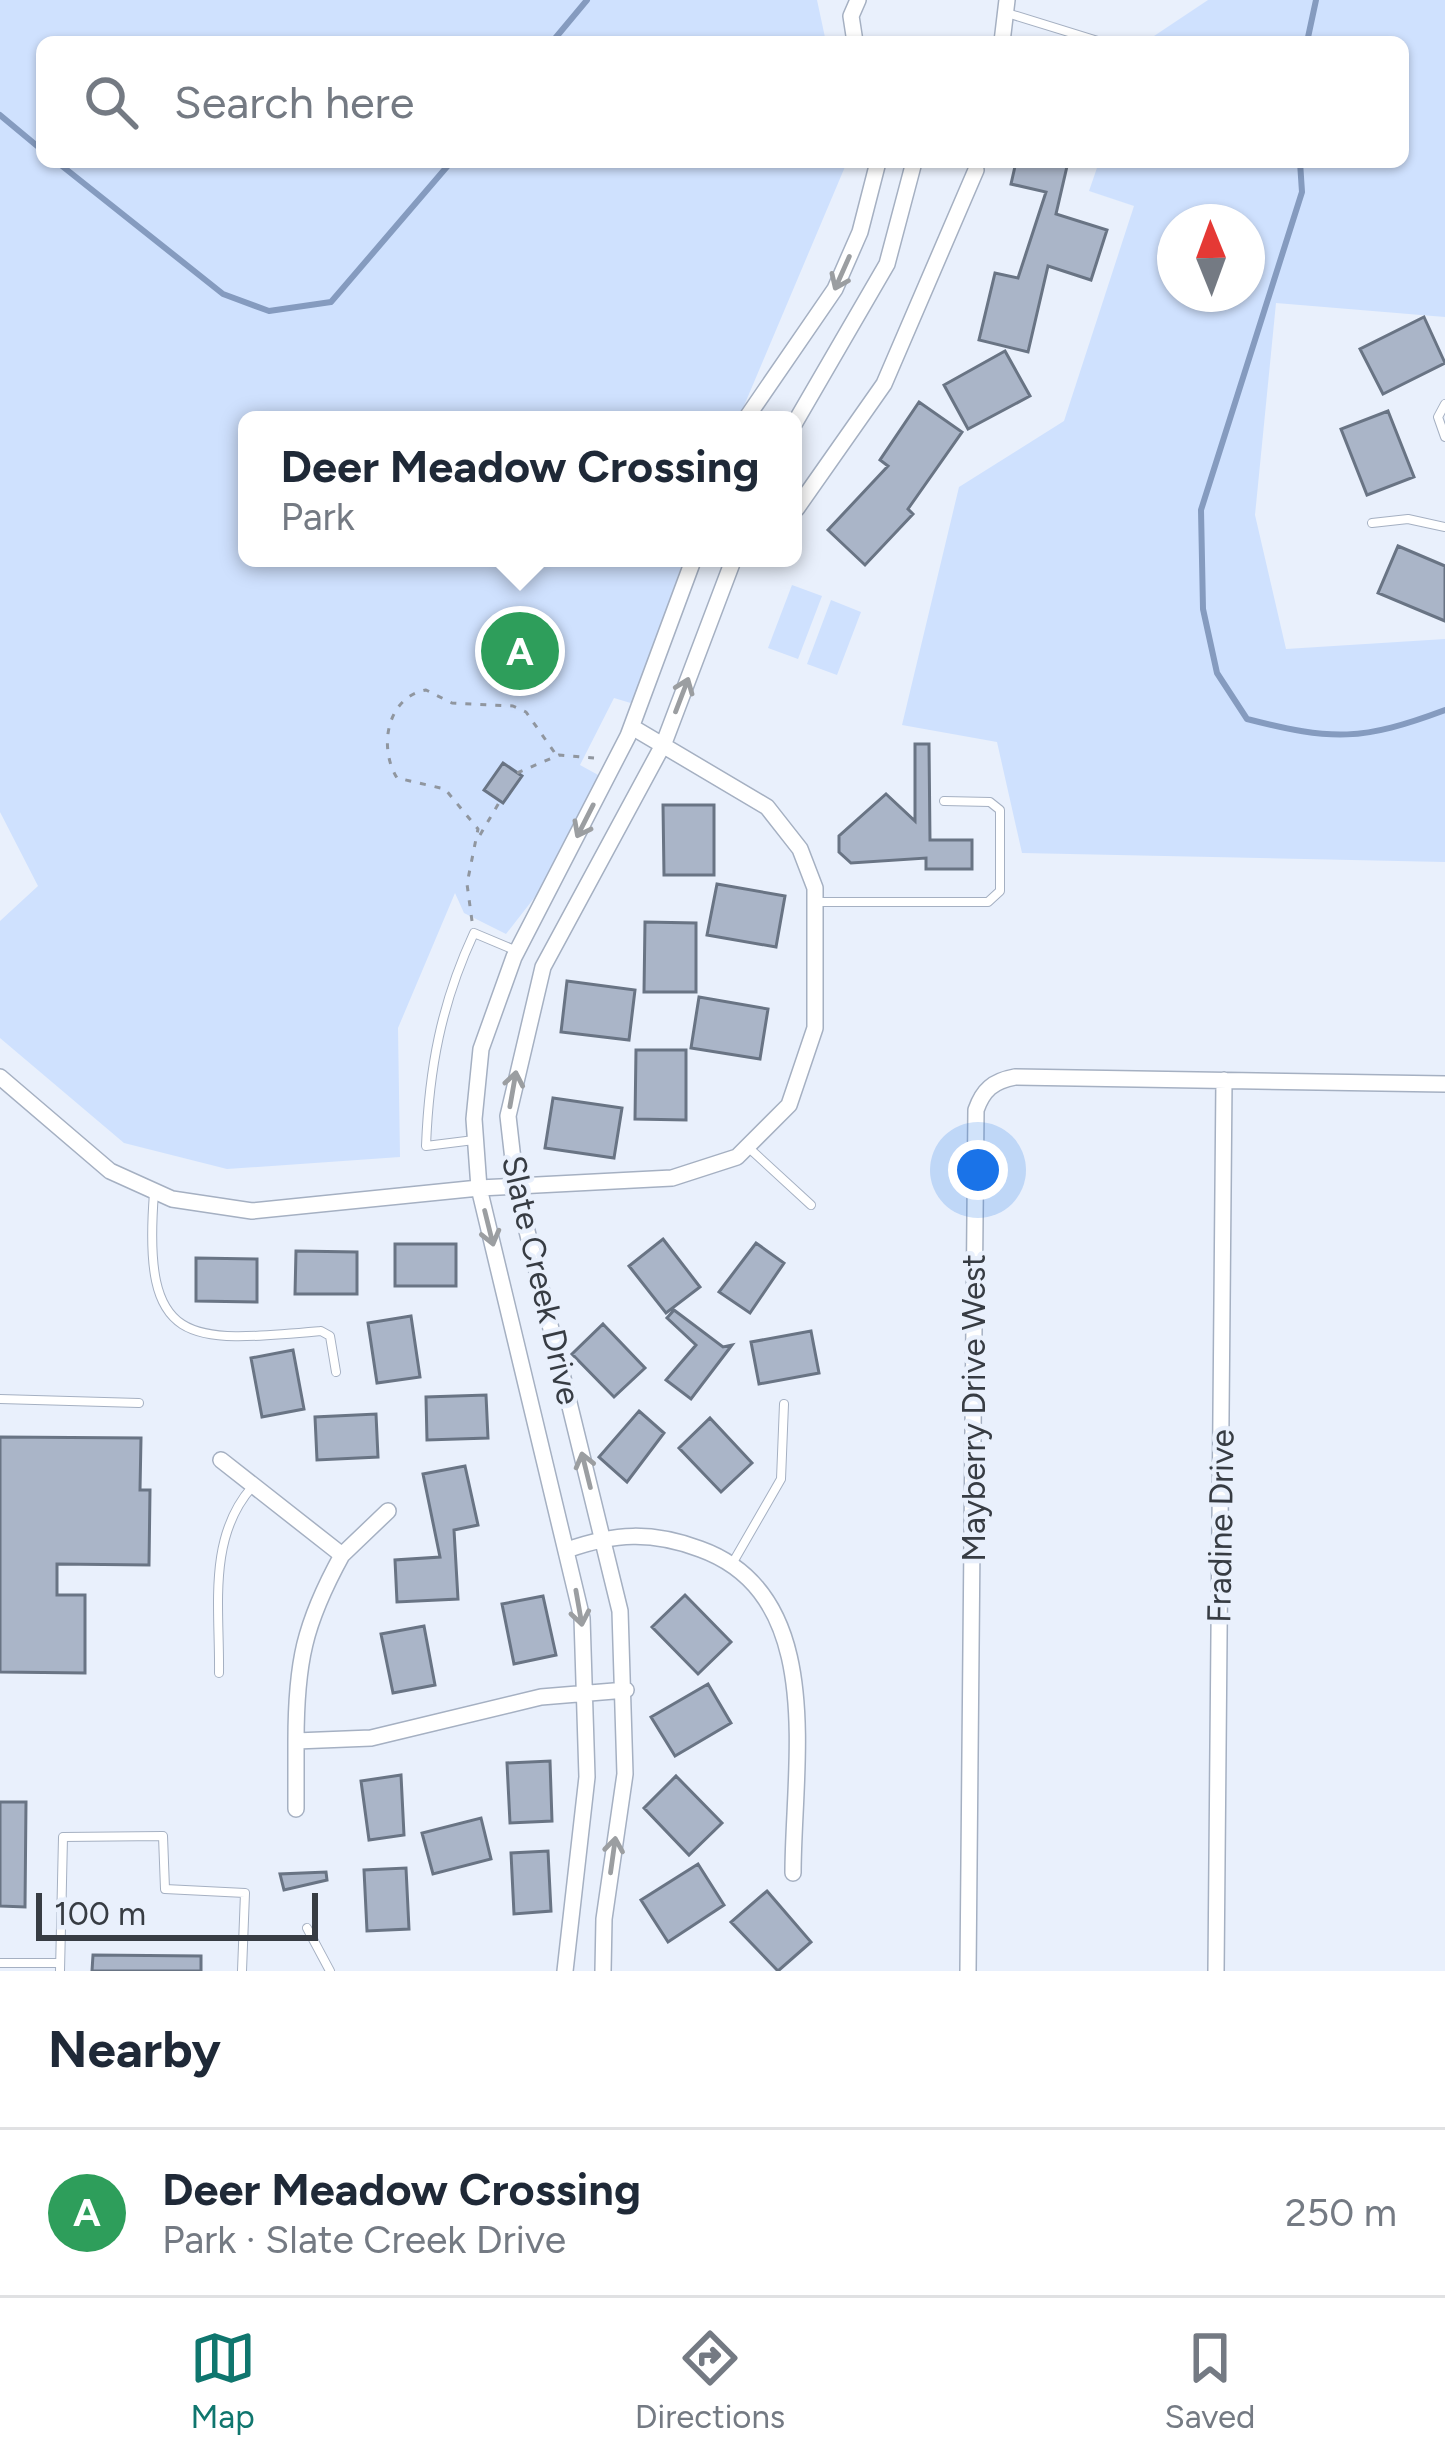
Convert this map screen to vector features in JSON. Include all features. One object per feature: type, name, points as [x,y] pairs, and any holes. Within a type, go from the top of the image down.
[{"type":"street","points":[[854,36],[851,16],[857,0]]},
{"type":"street","points":[[752,411],[835,290],[860,232],[876,168]]},
{"type":"street","points":[[802,411],[887,264],[912,168]]},
{"type":"street","points":[[802,501],[884,384],[976,170]]},
{"type":"street","name":"Slate Creek Drive","points":[[565,1971],[587,1777],[588,1692],[582,1618],[479,1188],[475,1140],[481,1049],[517,952],[632,727],[691,567]]},
{"type":"street","name":"Slate Creek Drive","points":[[603,1971],[604,1918],[625,1774],[620,1611],[516,1186],[508,1116],[543,967],[664,743],[731,567]]},
{"type":"street","points":[[0,1077],[110,1171],[172,1199],[253,1211],[479,1188],[672,1178],[737,1157],[789,1105],[815,1028],[815,902],[800,849],[767,808],[632,727]]},
{"type":"street","name":"Mayberry Drive West","points":[[968,1971],[976,1111],[988,1087],[1015,1077],[1445,1084]]},
{"type":"street","name":"Fradine Drive","points":[[1216,1971],[1224,1080]]},
{"type":"street","points":[[221,1460],[342,1555]]},
{"type":"street","points":[[296,1809],[299,1654],[315,1605],[342,1555],[388,1510]]},
{"type":"street","points":[[567,1550],[602,1537],[634,1533],[678,1541],[752,1577],[775,1607],[790,1642],[793,1873]]},
{"type":"street","points":[[296,1741],[370,1738],[542,1697],[626,1690]]},
{"type":"lane","points":[[1007,7],[1085,36]]},
{"type":"lane","points":[[1445,404],[1438,417],[1445,437]]},
{"type":"lane","points":[[1372,523],[1408,518],[1445,527]]},
{"type":"lane","points":[[815,902],[988,902],[1000,891],[1000,810],[990,802],[944,801]]},
{"type":"lane","points":[[475,1140],[426,1146],[428,1081],[439,1022],[474,933],[517,952]]},
{"type":"lane","points":[[747,1147],[811,1205]]},
{"type":"lane","points":[[154,1191],[151,1267],[166,1310],[207,1338],[322,1330],[330,1336],[336,1372]]},
{"type":"lane","points":[[0,1399],[140,1403]]},
{"type":"lane","points":[[732,1564],[781,1480],[784,1404]]},
{"type":"lane","points":[[219,1673],[220,1546],[238,1503],[253,1486]]},
{"type":"lane","points":[[0,1963],[60,1967],[63,1837],[164,1837],[165,1889],[245,1893],[242,1971]]},
{"type":"lane","points":[[307,1928],[330,1971]]},
{"type":"path","points":[[479,836],[445,789],[406,783],[391,768],[389,729],[407,696],[426,690],[452,703],[513,706],[537,723],[557,756]]},
{"type":"path","points":[[517,773],[557,756],[586,754],[612,767]]},
{"type":"path","points":[[474,933],[466,884],[479,836],[500,801]]},
{"type":"shaded area","points":[[0,0],[817,0],[825,36],[36,36],[36,168],[844,168],[742,411],[238,411],[238,567],[681,567],[634,704],[614,698],[580,765],[600,776],[545,884],[506,934],[464,913],[455,893],[398,1028],[400,1157],[227,1169],[124,1143],[0,1038],[0,921],[38,886],[0,812]]},
{"type":"shaded area","points":[[1208,0],[1445,0],[1445,317],[1276,303],[1255,515],[1286,649],[1445,639],[1445,862],[1022,853],[997,742],[902,725],[959,487],[1064,421],[1134,206],[1089,191],[1097,168],[1409,168],[1409,36],[1154,36]]},
{"type":"shaded area","points":[[792,585],[822,596],[798,659],[768,648]]},
{"type":"shaded area","points":[[831,600],[861,612],[837,675],[807,664]]},
{"type":"building","points":[[1015,168],[1067,168],[1056,214],[1107,230],[1091,280],[1048,266],[1028,352],[979,340],[995,273],[1018,278],[1046,192],[1011,184]]},
{"type":"building","points":[[1424,317],[1445,363],[1383,394],[1360,349]]},
{"type":"building","points":[[1005,351],[1030,396],[968,429],[944,385]]},
{"type":"building","points":[[919,402],[962,432],[908,509],[913,514],[865,565],[828,530],[888,466],[880,460]]},
{"type":"building","points":[[1388,411],[1414,477],[1367,495],[1341,429]]},
{"type":"building","points":[[1398,546],[1445,566],[1445,621],[1378,593]]},
{"type":"building","points":[[915,744],[929,744],[930,840],[972,840],[972,869],[926,869],[926,858],[851,863],[839,852],[839,836],[886,794],[915,821]]},
{"type":"building","points":[[503,763],[522,776],[503,803],[484,790]]},
{"type":"building","points":[[663,805],[714,805],[714,875],[664,875]]},
{"type":"building","points":[[717,884],[785,896],[776,947],[707,935]]},
{"type":"building","points":[[645,922],[696,923],[696,992],[644,992]]},
{"type":"building","points":[[567,981],[635,990],[629,1040],[561,1032]]},
{"type":"building","points":[[699,997],[768,1009],[760,1059],[691,1048]]},
{"type":"building","points":[[636,1050],[686,1050],[686,1120],[635,1119]]},
{"type":"building","points":[[553,1098],[622,1108],[614,1158],[545,1148]]},
{"type":"building","points":[[663,1239],[700,1287],[666,1313],[629,1266]]},
{"type":"building","points":[[756,1243],[784,1263],[750,1313],[719,1292]]},
{"type":"building","points":[[395,1244],[456,1244],[456,1286],[395,1286]]},
{"type":"building","points":[[296,1251],[357,1252],[357,1294],[295,1294]]},
{"type":"building","points":[[196,1258],[257,1259],[257,1302],[196,1301]]},
{"type":"building","points":[[674,1310],[723,1347],[732,1345],[691,1399],[666,1380],[696,1345],[667,1318]]},
{"type":"building","points":[[411,1316],[420,1377],[377,1383],[368,1323]]},
{"type":"building","points":[[603,1324],[645,1368],[614,1397],[572,1354]]},
{"type":"building","points":[[811,1331],[819,1373],[759,1384],[751,1342]]},
{"type":"building","points":[[293,1350],[304,1409],[262,1417],[251,1358]]},
{"type":"building","points":[[486,1395],[488,1438],[427,1440],[426,1397]]},
{"type":"building","points":[[639,1411],[664,1433],[627,1482],[599,1457]]},
{"type":"building","points":[[376,1414],[378,1457],[317,1460],[315,1417]]},
{"type":"building","points":[[710,1418],[752,1463],[721,1492],[679,1448]]},
{"type":"building","points":[[0,1437],[141,1438],[140,1490],[150,1490],[149,1565],[57,1564],[57,1595],[85,1595],[85,1673],[0,1672]]},
{"type":"building","points":[[465,1466],[478,1525],[454,1530],[458,1599],[397,1602],[395,1560],[440,1557],[423,1474]]},
{"type":"building","points":[[685,1595],[731,1642],[698,1674],[652,1627]]},
{"type":"building","points":[[543,1596],[556,1655],[514,1664],[502,1604]]},
{"type":"building","points":[[424,1626],[435,1685],[393,1693],[381,1634]]},
{"type":"building","points":[[708,1684],[731,1723],[675,1756],[651,1717]]},
{"type":"building","points":[[550,1761],[552,1821],[510,1823],[507,1763]]},
{"type":"building","points":[[401,1775],[404,1835],[369,1840],[361,1781]]},
{"type":"building","points":[[676,1776],[722,1823],[689,1855],[644,1808]]},
{"type":"building","points":[[0,1802],[26,1802],[25,1907],[0,1906]]},
{"type":"building","points":[[481,1818],[491,1859],[433,1874],[422,1833]]},
{"type":"building","points":[[548,1851],[551,1911],[514,1914],[511,1853]]},
{"type":"building","points":[[698,1864],[724,1905],[668,1942],[641,1900]]},
{"type":"building","points":[[406,1868],[409,1929],[367,1931],[364,1870]]},
{"type":"building","points":[[326,1872],[327,1880],[284,1890],[280,1874]]},
{"type":"building","points":[[767,1891],[811,1942],[778,1971],[731,1922]]},
{"type":"building","points":[[93,1955],[201,1956],[201,1971],[92,1971]]},
{"type":"waterway","points":[[557,36],[587,0]]},
{"type":"waterway","points":[[1308,36],[1316,0]]},
{"type":"waterway","points":[[0,115],[36,145]]},
{"type":"waterway","points":[[65,168],[223,294],[269,311],[331,302],[446,168]]},
{"type":"waterway","points":[[1300,168],[1302,192],[1201,510],[1203,609],[1217,673],[1247,719],[1303,731],[1369,732],[1445,710]]},
{"type":"place","name":"Deer Meadow Crossing","points":[[520,651]]}]
